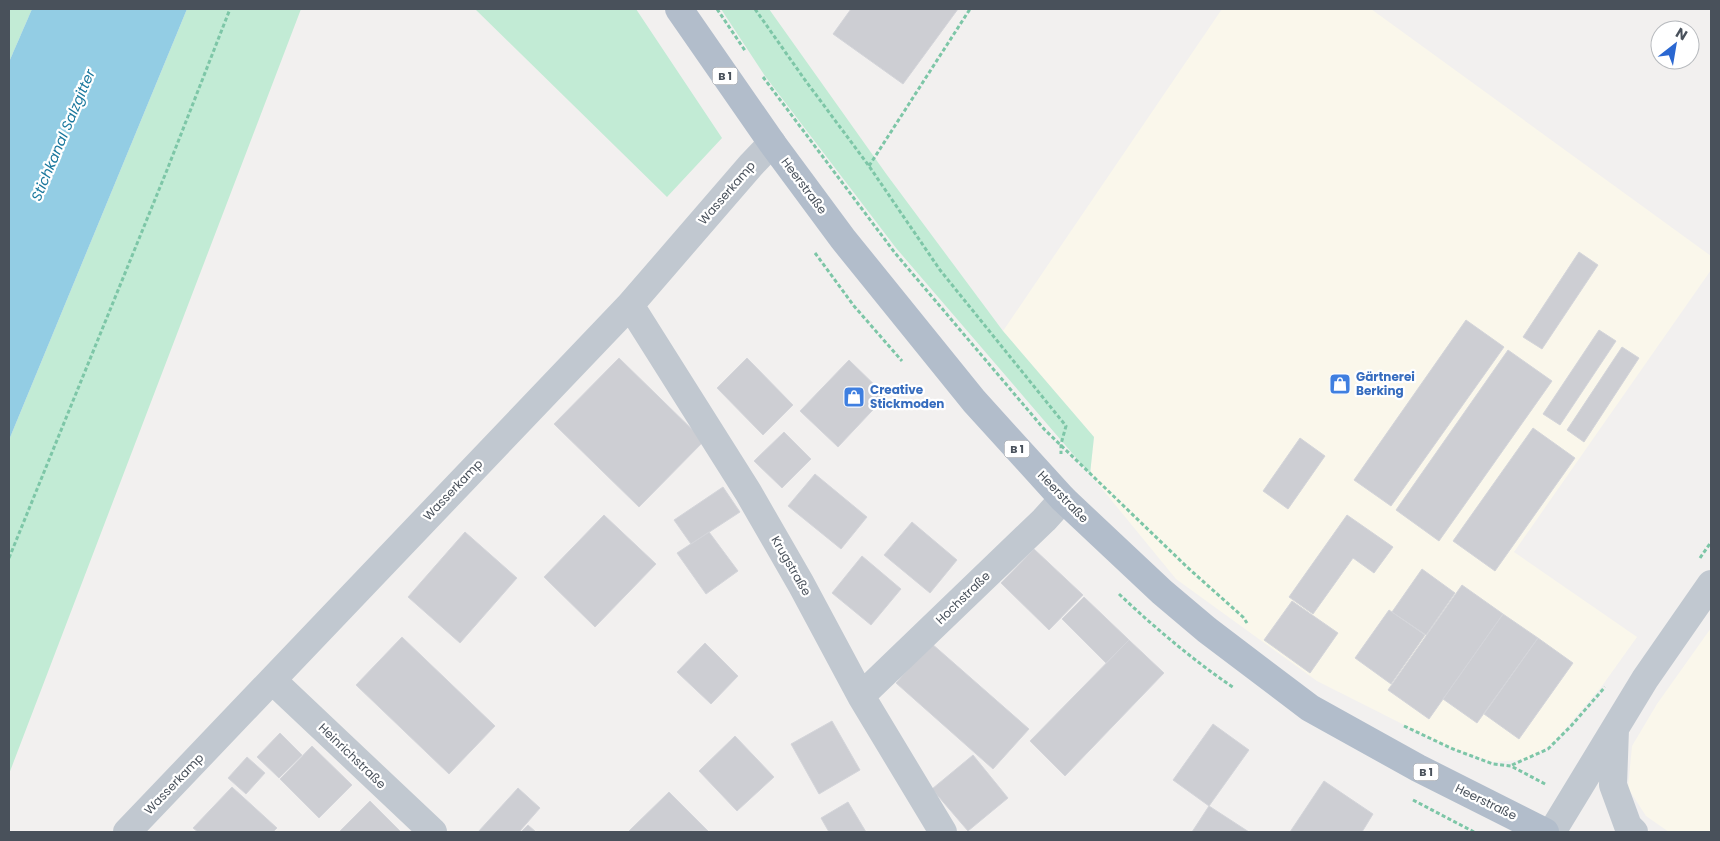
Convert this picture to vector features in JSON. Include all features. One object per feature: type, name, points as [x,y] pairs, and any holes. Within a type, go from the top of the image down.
[{"type":"main road","name":"Heerstraße","points":[[678,9],[772,143],[843,239],[974,401],[1063,499],[1162,592],[1236,653],[1310,708],[1418,768],[1545,832]]},
{"type":"street","name":"Wasserkamp","points":[[127,832],[630,305],[772,143]]},
{"type":"street","name":"Krugstraße","points":[[630,305],[748,492],[801,584],[861,696],[943,832]]},
{"type":"street","name":"Hochstraße","points":[[861,696],[1044,520],[1063,499]]},
{"type":"street","points":[[1552,832],[1645,679],[1703,575]]},
{"type":"street","name":"Heinrichstraße","points":[[272,680],[433,832]]},
{"type":"street","points":[[1616,728],[1613,785],[1628,826],[1634,832]]},
{"type":"path","points":[[9,558],[167,170],[230,9]]},
{"type":"path","points":[[717,9],[749,57]]},
{"type":"path","points":[[755,9],[869,166],[940,270],[1066,426],[1061,444],[1063,499]]},
{"type":"path","points":[[869,166],[970,9]]},
{"type":"path","points":[[760,73],[895,253],[1044,429],[1187,567],[1243,616],[1247,624]]},
{"type":"path","points":[[1703,575],[1711,542]]},
{"type":"path","points":[[1511,766],[1548,749],[1606,687]]},
{"type":"path","points":[[1400,724],[1453,749],[1493,764],[1511,766],[1572,799]]},
{"type":"shaded area","name":"Gärtnerei Berking","points":[[1222,9],[1371,9],[1711,256],[1711,270],[1514,552],[1637,637],[1602,686],[1553,743],[1529,759],[1493,762],[1448,747],[1317,681],[1176,579],[1090,474],[1094,437],[1003,331]]},
{"type":"shaded area","points":[[1711,628],[1711,832],[1669,832],[1646,816],[1628,788],[1632,746],[1657,704]]},
{"type":"green space","points":[[9,9],[32,9],[9,62]]},
{"type":"green space","points":[[187,9],[301,9],[9,774],[9,440]]},
{"type":"green space","points":[[475,9],[636,9],[722,138],[667,197]]},
{"type":"green space","points":[[721,9],[769,9],[887,175],[1003,331],[1094,437],[1090,474],[896,248],[765,76]]},
{"type":"water","name":"Stichkanal Salzgitter","points":[[32,9],[187,9],[9,440],[9,62]]},
{"type":"building","points":[[851,9],[958,9],[903,84],[833,34]]},
{"type":"building","points":[[1579,252],[1598,265],[1542,349],[1523,337]]},
{"type":"building","points":[[1466,320],[1504,347],[1391,506],[1354,480]]},
{"type":"building","points":[[1599,330],[1616,341],[1560,425],[1543,414]]},
{"type":"building","points":[[1622,347],[1639,358],[1584,442],[1567,430]]},
{"type":"building","points":[[1508,350],[1552,381],[1439,541],[1396,510]]},
{"type":"building","points":[[619,358],[704,441],[639,507],[554,424]]},
{"type":"building","points":[[747,358],[793,405],[763,435],[717,388]]},
{"type":"building","points":[[849,360],[886,396],[838,447],[800,411]]},
{"type":"building","points":[[1533,428],[1575,458],[1495,571],[1453,541]]},
{"type":"building","points":[[784,432],[811,459],[782,488],[754,461]]},
{"type":"building","points":[[1300,438],[1325,456],[1288,509],[1263,491]]},
{"type":"building","points":[[815,474],[867,517],[841,549],[788,506]]},
{"type":"building","points":[[723,487],[740,512],[691,544],[674,520]]},
{"type":"building","points":[[604,515],[656,564],[595,627],[544,577]]},
{"type":"building","points":[[1347,515],[1393,547],[1374,573],[1353,558],[1313,614],[1289,597]]},
{"type":"building","points":[[912,522],[957,560],[930,593],[884,555]]},
{"type":"building","points":[[465,532],[517,578],[460,643],[408,597]]},
{"type":"building","points":[[709,532],[738,571],[706,594],[677,553]]},
{"type":"building","points":[[1034,549],[1083,595],[1049,630],[1001,583]]},
{"type":"building","points":[[862,556],[901,589],[871,625],[832,593]]},
{"type":"building","points":[[1422,569],[1455,593],[1426,635],[1392,612]]},
{"type":"building","points":[[1462,585],[1503,614],[1429,719],[1388,690]]},
{"type":"building","points":[[1084,597],[1129,640],[1106,663],[1062,619]]},
{"type":"building","points":[[1292,601],[1338,633],[1310,673],[1264,640]]},
{"type":"building","points":[[1389,610],[1425,635],[1391,684],[1355,658]]},
{"type":"building","points":[[1503,614],[1538,638],[1477,723],[1443,699]]},
{"type":"building","points":[[402,637],[495,726],[449,774],[356,685]]},
{"type":"building","points":[[1538,638],[1573,663],[1519,739],[1484,714]]},
{"type":"building","points":[[1129,640],[1164,673],[1065,776],[1030,741]]},
{"type":"building","points":[[705,643],[738,676],[711,704],[677,672]]},
{"type":"building","points":[[931,643],[1029,729],[993,769],[896,683]]},
{"type":"building","points":[[832,721],[860,770],[819,794],[791,744]]},
{"type":"building","points":[[1213,724],[1249,750],[1209,806],[1173,780]]},
{"type":"building","points":[[280,733],[302,755],[279,778],[257,757]]},
{"type":"building","points":[[735,736],[774,777],[737,811],[699,771]]},
{"type":"building","points":[[312,746],[352,785],[319,818],[280,779]]},
{"type":"building","points":[[973,755],[1008,798],[968,831],[932,789]]},
{"type":"building","points":[[247,757],[265,773],[246,794],[228,778]]},
{"type":"building","points":[[1324,781],[1373,814],[1362,832],[1290,832]]},
{"type":"building","points":[[232,787],[277,828],[273,832],[198,832],[193,828]]},
{"type":"building","points":[[518,788],[540,808],[519,832],[478,832]]},
{"type":"building","points":[[669,792],[708,831],[629,831]]},
{"type":"building","points":[[370,801],[401,832],[339,832]]},
{"type":"building","points":[[848,802],[866,832],[829,832],[821,818]]},
{"type":"building","points":[[1209,806],[1249,832],[1192,832]]},
{"type":"building","points":[[528,825],[536,832],[521,832]]},
{"type":"place","name":"Gärtnerei Berking","points":[[1340,384]]},
{"type":"place","name":"Creative Stickmoden","points":[[854,397]]}]
